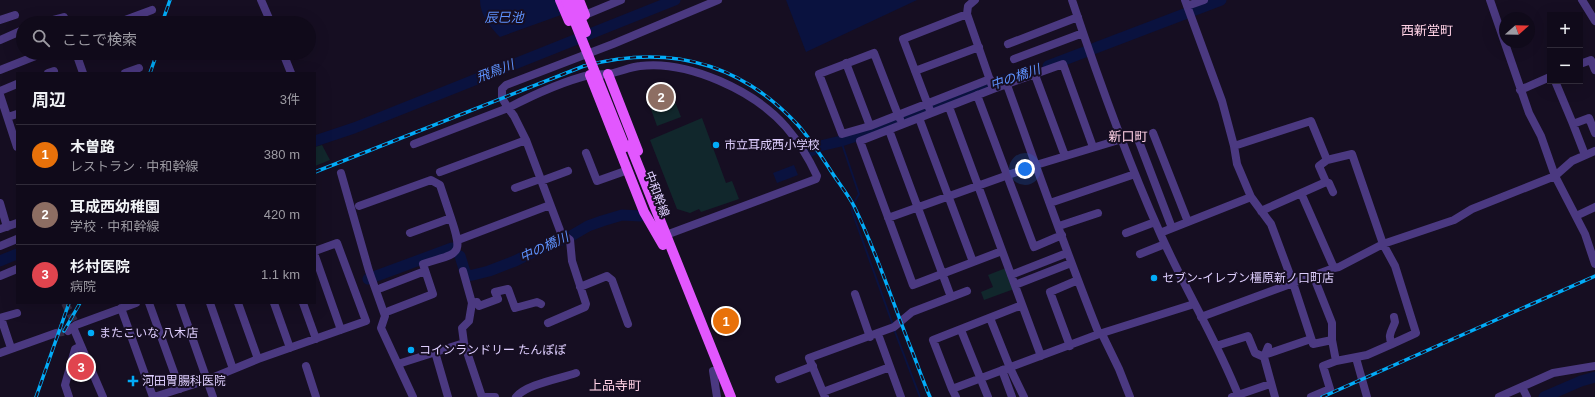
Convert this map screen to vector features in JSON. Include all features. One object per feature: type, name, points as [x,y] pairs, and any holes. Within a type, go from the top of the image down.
[{"type":"main road","points":[[560,0],[577,18]]},
{"type":"main road","name":"中和幹線","points":[[566,0],[666,234],[731,397]]},
{"type":"main road","name":"中和幹線","points":[[573,0],[628,146],[663,245],[723,397]]},
{"type":"main road","points":[[577,18],[579,0]]},
{"type":"main road","points":[[608,74],[666,221],[666,234]]},
{"type":"main road","points":[[590,75],[644,212],[663,245]]},
{"type":"street","points":[[261,0],[267,16]]},
{"type":"street","points":[[591,52],[577,18],[622,0]]},
{"type":"street","points":[[548,323],[585,308],[586,304],[572,261],[568,239],[561,234],[521,128],[502,98],[502,89],[506,85],[613,44],[718,0]]},
{"type":"street","points":[[976,0],[968,6],[967,14],[991,84]]},
{"type":"street","points":[[1072,0],[1135,174],[1165,244],[1216,346],[1237,396],[1270,384]]},
{"type":"street","points":[[1204,0],[1186,3],[1216,84],[1234,146],[1237,164],[1250,197],[1271,224],[1293,283],[1313,344],[1332,340]]},
{"type":"street","points":[[1490,0],[1529,113],[1542,136],[1555,176],[1585,234],[1595,264]]},
{"type":"street","points":[[1582,0],[1595,21]]},
{"type":"street","points":[[136,16],[152,10]]},
{"type":"street","points":[[929,108],[903,39],[967,14]]},
{"type":"street","points":[[0,20],[15,15]]},
{"type":"street","points":[[1008,44],[1078,17]]},
{"type":"street","points":[[0,40],[16,33]]},
{"type":"street","points":[[1014,59],[1083,33]]},
{"type":"street","points":[[915,71],[979,47]]},
{"type":"street","points":[[900,120],[874,53],[819,74],[820,80],[842,134],[870,126],[919,118],[929,108],[949,106],[977,95],[991,84]]},
{"type":"street","points":[[0,70],[25,60]]},
{"type":"street","points":[[78,60],[83,72]]},
{"type":"street","points":[[285,60],[291,72]]},
{"type":"street","points":[[1583,63],[1591,60],[1595,70]]},
{"type":"street","points":[[846,63],[870,126]]},
{"type":"street","points":[[1002,251],[913,285],[860,141],[889,130],[900,120],[991,84],[1007,85],[1063,64],[1093,147]]},
{"type":"street","points":[[414,144],[508,108],[537,94],[590,75],[608,74],[640,66],[665,66],[700,73],[729,85],[768,110],[786,126],[799,144],[817,176],[816,179],[666,234]]},
{"type":"street","points":[[128,72],[139,68]]},
{"type":"street","points":[[1034,75],[1065,156]]},
{"type":"street","points":[[1520,90],[1547,78]]},
{"type":"street","points":[[0,91],[16,84]]},
{"type":"street","points":[[1555,84],[1585,155]]},
{"type":"street","points":[[1007,85],[1059,226],[1067,253],[1100,334],[1119,369],[1130,397]]},
{"type":"street","points":[[0,95],[2,108],[8,117],[16,141]]},
{"type":"street","points":[[977,95],[1034,247],[1062,235]]},
{"type":"street","points":[[949,106],[1041,356]]},
{"type":"street","points":[[8,117],[16,114]]},
{"type":"street","points":[[1573,124],[1592,116],[1595,133]]},
{"type":"street","points":[[919,118],[973,262]]},
{"type":"street","points":[[1234,146],[1311,121],[1328,160]]},
{"type":"street","points":[[889,130],[951,297]]},
{"type":"street","points":[[1153,133],[1188,222]]},
{"type":"street","points":[[888,218],[1036,165],[1122,139]]},
{"type":"street","points":[[1138,139],[1172,228]]},
{"type":"street","points":[[440,172],[526,140]]},
{"type":"street","points":[[1201,317],[1339,267],[1383,244],[1454,220],[1472,209],[1555,176],[1572,161],[1595,151]]},
{"type":"street","points":[[586,153],[597,181],[628,170]]},
{"type":"street","points":[[1311,397],[1330,388],[1323,366],[1336,361],[1367,356],[1416,333],[1395,266],[1383,244],[1352,154],[1328,160],[1319,166],[1326,182],[1329,183],[1333,192]]},
{"type":"street","points":[[515,188],[568,171]]},
{"type":"street","points":[[341,173],[369,271],[385,316],[381,328],[413,397]]},
{"type":"street","points":[[1050,203],[1135,174]]},
{"type":"street","points":[[358,206],[431,180],[440,185],[458,240],[458,248],[453,254],[423,264],[433,294],[389,311]]},
{"type":"street","points":[[1261,211],[1326,182]]},
{"type":"street","points":[[1301,193],[1334,268]]},
{"type":"street","points":[[1160,233],[1250,197]]},
{"type":"street","points":[[0,203],[4,228],[16,224]]},
{"type":"street","points":[[458,240],[550,205]]},
{"type":"street","points":[[1576,216],[1595,206]]},
{"type":"street","points":[[1059,226],[1098,213]]},
{"type":"street","points":[[410,233],[451,218]]},
{"type":"street","points":[[1126,233],[1155,222]]},
{"type":"street","points":[[0,246],[16,239]]},
{"type":"street","points":[[103,397],[73,326],[122,306],[157,397],[366,321],[337,243],[316,251]]},
{"type":"street","points":[[1140,254],[1165,244]]},
{"type":"street","points":[[1011,275],[1067,253]]},
{"type":"street","points":[[316,259],[341,330]]},
{"type":"street","points":[[1015,285],[1071,263]]},
{"type":"street","points":[[1040,264],[1043,273]]},
{"type":"street","points":[[0,276],[16,269]]},
{"type":"street","points":[[463,271],[472,303],[469,321],[462,328],[464,343],[484,397],[495,397]]},
{"type":"street","points":[[381,288],[425,272]]},
{"type":"street","points":[[580,287],[607,276],[612,280],[628,324]]},
{"type":"street","points":[[1313,276],[1332,323],[1332,340],[1336,361]]},
{"type":"street","points":[[1070,346],[1050,292],[1078,280]]},
{"type":"street","points":[[472,303],[477,302],[479,306],[498,298],[496,292],[508,289],[516,308],[537,302],[541,304]]},
{"type":"street","points":[[890,367],[824,394],[809,358],[878,334],[894,327],[912,312],[967,291]]},
{"type":"street","points":[[855,294],[870,337]]},
{"type":"street","points":[[149,304],[180,389]]},
{"type":"street","points":[[180,304],[213,397]]},
{"type":"street","points":[[210,304],[233,369]]},
{"type":"street","points":[[238,304],[258,359]]},
{"type":"street","points":[[274,304],[290,348]]},
{"type":"street","points":[[303,304],[316,339]]},
{"type":"street","points":[[952,389],[1100,334],[1194,304]]},
{"type":"street","points":[[956,397],[933,340],[1022,305]]},
{"type":"street","points":[[11,348],[1,318],[17,313]]},
{"type":"street","points":[[1392,344],[1389,339],[1389,334],[1395,322],[1394,317]]},
{"type":"street","points":[[990,318],[1006,369],[1012,397]]},
{"type":"street","points":[[961,330],[988,397]]},
{"type":"street","points":[[0,353],[56,333]]},
{"type":"street","points":[[878,334],[901,397]]},
{"type":"street","points":[[1216,346],[1248,336],[1255,353],[1266,353],[1311,339]]},
{"type":"street","points":[[398,364],[464,343]]},
{"type":"street","points":[[68,397],[64,385],[75,349],[81,346]]},
{"type":"street","points":[[435,352],[448,397]]},
{"type":"street","points":[[1266,353],[1270,384],[1275,397]]},
{"type":"street","points":[[1356,358],[1367,397]]},
{"type":"street","points":[[306,366],[316,397]]},
{"type":"street","points":[[780,379],[813,366]]},
{"type":"street","points":[[1499,397],[1524,391],[1553,373],[1595,366]]},
{"type":"street","points":[[1006,369],[1024,397]]},
{"type":"street","points":[[713,371],[718,397]]},
{"type":"street","points":[[516,397],[520,392],[530,388],[576,374]]},
{"type":"green space","points":[[670,89],[681,117],[657,126],[647,98]]},
{"type":"green space","points":[[702,118],[726,183],[732,181],[739,199],[701,212],[699,209],[690,213],[677,209],[650,140]]},
{"type":"green space","points":[[322,145],[330,160],[316,166],[316,147]]},
{"type":"green space","points":[[1006,268],[1014,289],[984,300],[981,292],[993,287],[988,275]]},
{"type":"water","name":"辰巳池","points":[[480,0],[555,0],[561,15],[500,37],[489,25],[484,16],[480,5]]},
{"type":"water","points":[[786,0],[917,0],[806,52]]},
{"type":"water","points":[[794,165],[798,175],[777,183],[773,173]]},
{"type":"waterway","name":"飛鳥川","points":[[316,141],[354,128],[675,0]]},
{"type":"waterway","name":"中の橋川","points":[[1048,66],[1221,0]]},
{"type":"waterway","name":"中の橋川","points":[[809,152],[820,146],[841,141],[889,125],[1004,80],[1022,76]]},
{"type":"waterway","points":[[841,141],[859,194],[852,206],[852,211],[893,325]]},
{"type":"waterway","name":"中の橋川","points":[[460,256],[465,272],[469,276],[489,271],[515,261],[571,236],[588,226],[602,221],[622,215],[641,216]]},
{"type":"waterway","name":"中の橋川","points":[[368,279],[452,248]]},
{"type":"waterway","name":"飛鳥川","points":[[0,261],[16,254]]},
{"type":"waterway","points":[[894,329],[920,397]]},
{"type":"waterway","points":[[1544,397],[1581,381],[1595,377]]},
{"type":"tunnel","points":[[66,304],[74,321]]},
{"type":"tunnel","points":[[56,333],[68,331]]},
{"type":"railway","points":[[164,16],[170,0]]},
{"type":"railway","points":[[316,172],[584,66],[615,60],[644,57],[672,58],[700,63],[726,72],[750,85],[774,103],[797,124],[814,145],[848,196],[870,240],[930,397]]},
{"type":"railway","points":[[150,72],[155,60]]},
{"type":"railway","points":[[1322,397],[1595,276]]},
{"type":"railway","points":[[36,397],[69,304]]},
{"type":"railway","points":[[64,331],[79,304]]},
{"type":"place","name":"耳成西幼稚園","points":[[661,97]]},
{"type":"place","name":"市立耳成西小学校","points":[[716,145]]},
{"type":"place","name":"セブン-イレブン橿原新ノ口町店","points":[[1154,278]]},
{"type":"place","name":"木曽路","points":[[726,321]]},
{"type":"place","name":"またこいな 八木店","points":[[91,333]]},
{"type":"place","name":"コインランドリー たんぽぽ","points":[[411,350]]},
{"type":"place","name":"杉村医院","points":[[81,367]]},
{"type":"place","name":"河田胃腸科医院","points":[[133,381]]},
{"type":"district","name":"西新堂町","points":[[1427,30]]},
{"type":"district","name":"新口町","points":[[1128,136]]},
{"type":"district","name":"上品寺町","points":[[615,385]]}]
